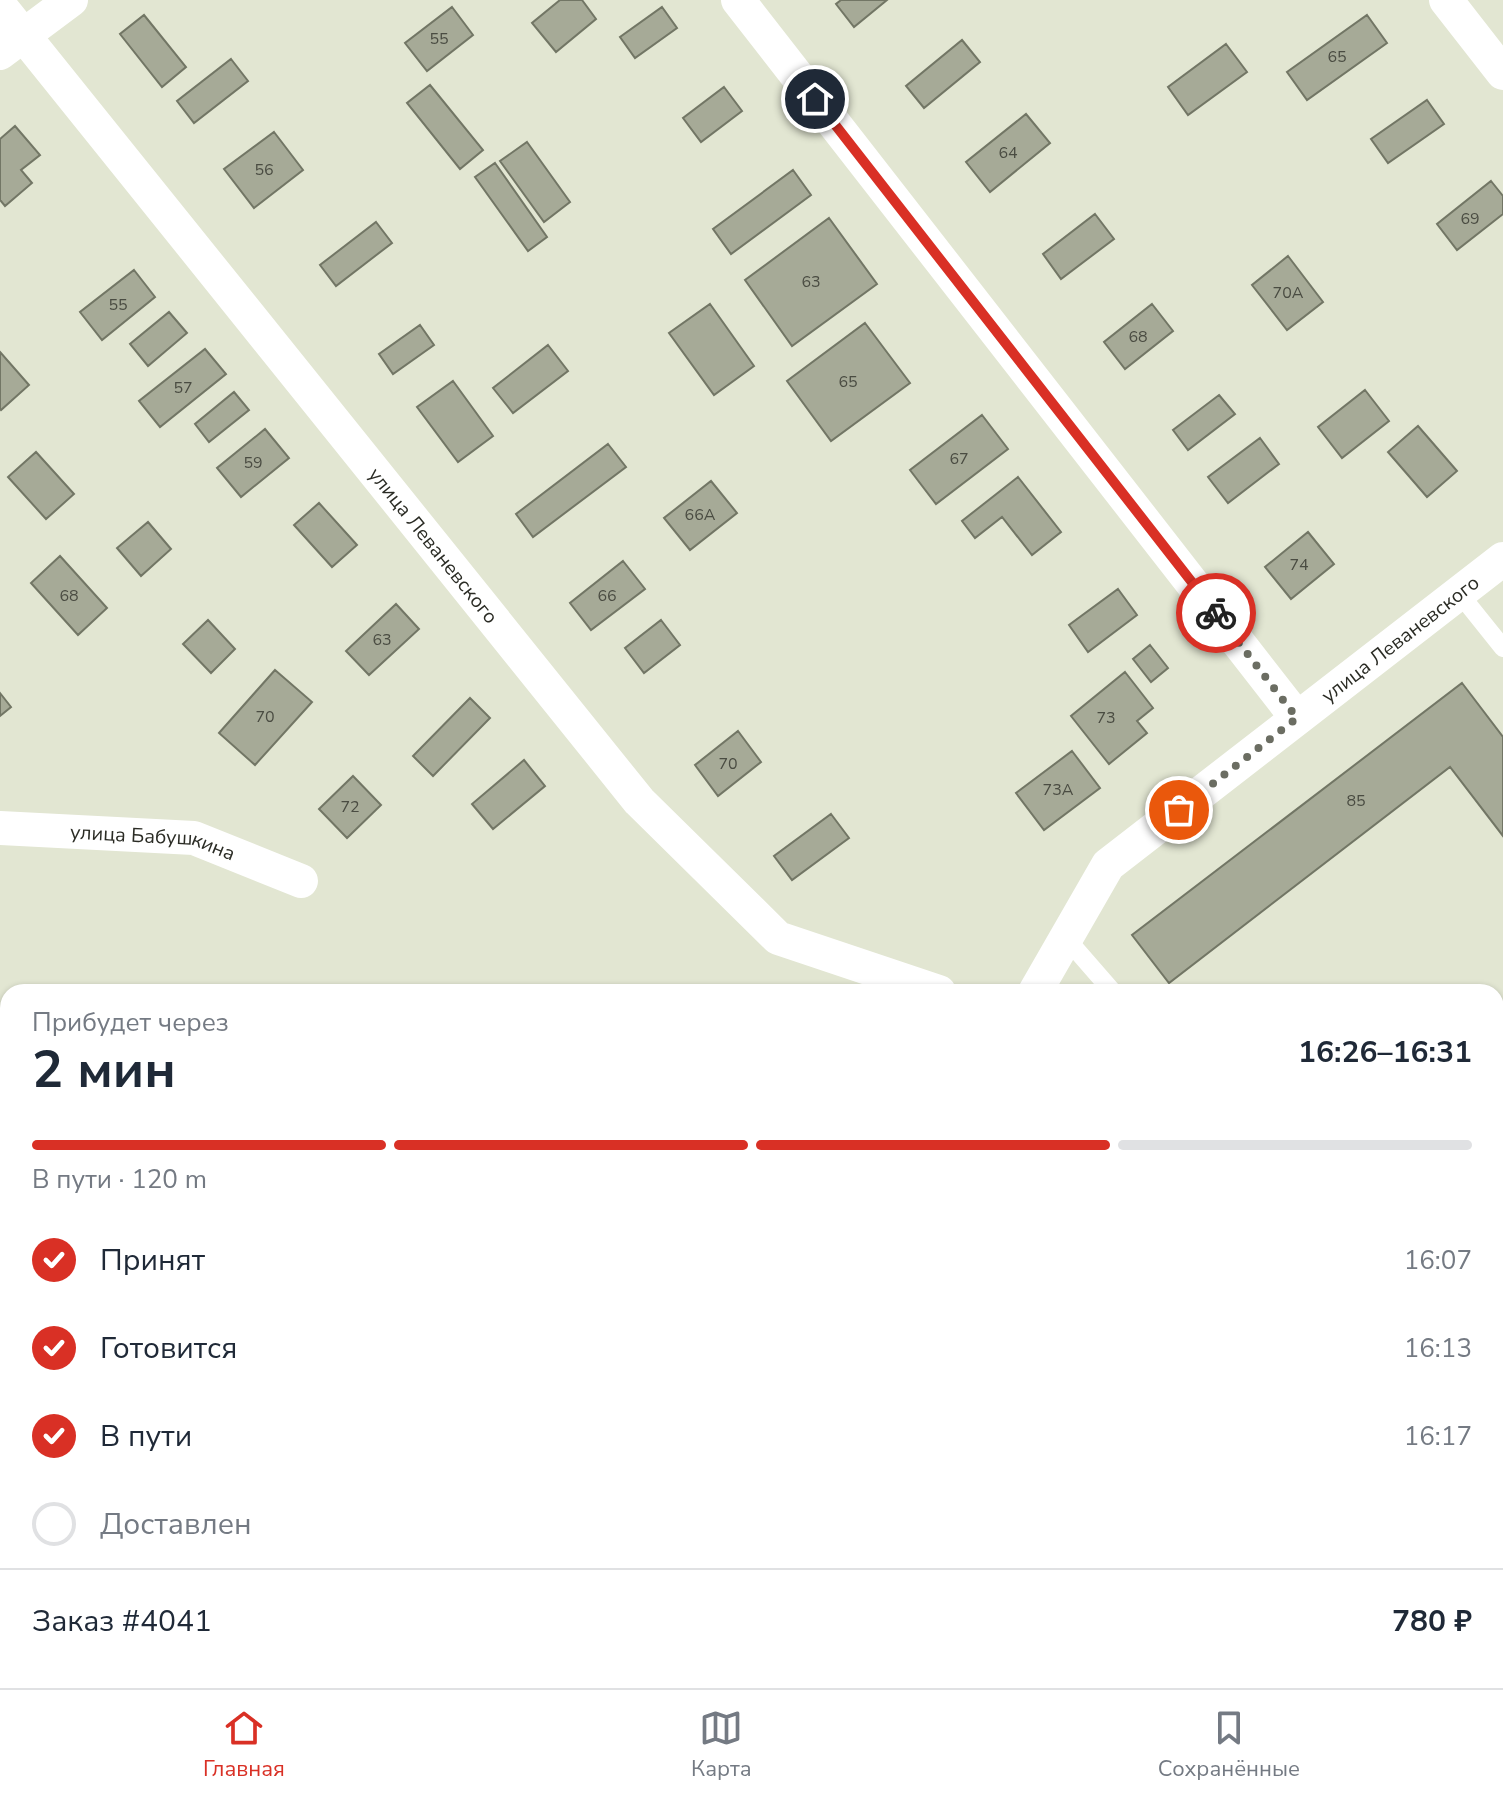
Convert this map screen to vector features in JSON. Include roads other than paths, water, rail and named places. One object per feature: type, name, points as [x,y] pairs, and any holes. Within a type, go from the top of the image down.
[{"type":"street","points":[[11,45],[71,0]]},
{"type":"street","points":[[738,0],[1297,718]]},
{"type":"street","points":[[1446,0],[1503,73]]},
{"type":"street","name":"улица Леваневского","points":[[0,6],[11,45],[639,801],[778,938],[915,984]]},
{"type":"street","name":"улица Леваневского","points":[[1040,984],[1108,865],[1503,559]]},
{"type":"street","name":"улица Бабушкина","points":[[0,828],[194,838],[301,881]]},
{"type":"lane","points":[[1459,593],[1503,648]]},
{"type":"lane","points":[[1066,938],[1106,984]]}]
